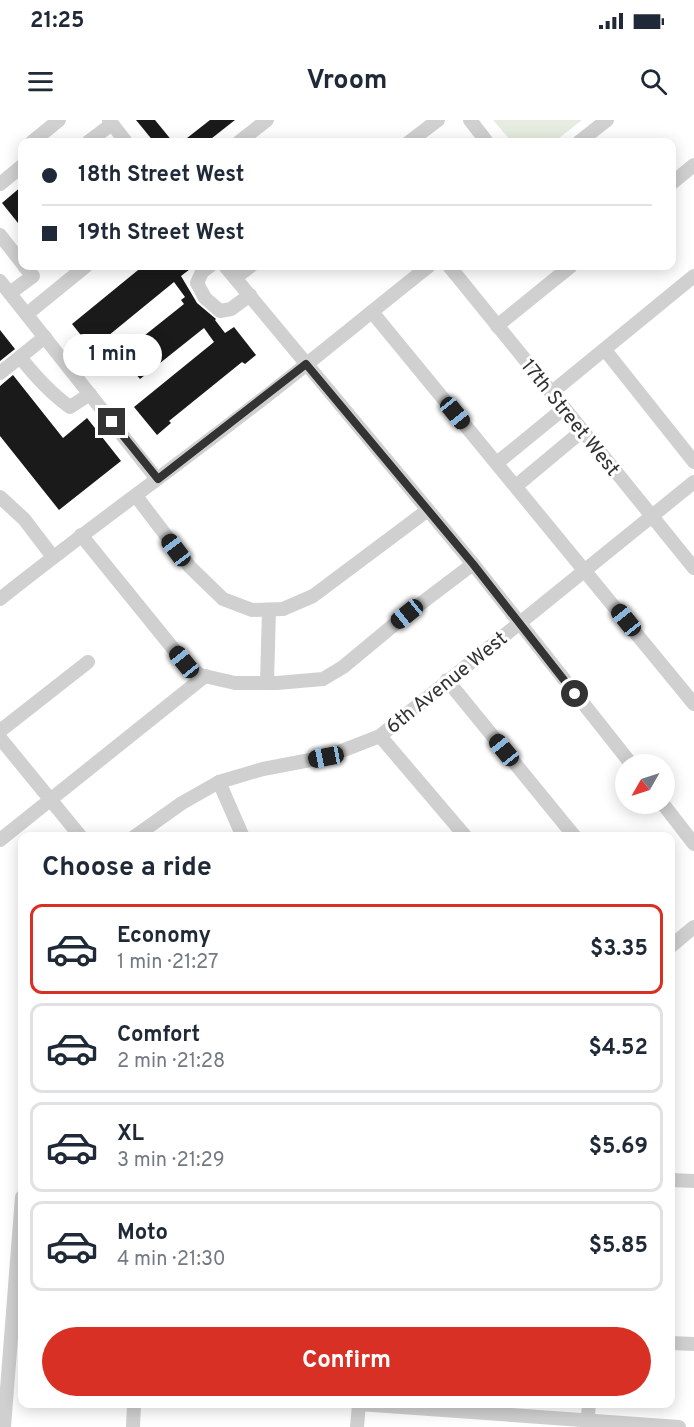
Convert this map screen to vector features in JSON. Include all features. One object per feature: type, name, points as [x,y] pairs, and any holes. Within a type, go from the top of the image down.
[{"type":"street","points":[[37,138],[59,120]]},
{"type":"street","points":[[244,138],[267,120]]},
{"type":"street","points":[[414,138],[438,120]]},
{"type":"street","points":[[470,120],[484,138]]},
{"type":"street","points":[[584,138],[607,120]]},
{"type":"street","points":[[92,138],[110,122],[123,138]]},
{"type":"street","points":[[676,180],[694,165]]},
{"type":"street","points":[[0,184],[18,169]]},
{"type":"street","points":[[0,236],[18,258]]},
{"type":"street","points":[[10,293],[33,276],[28,270]]},
{"type":"street","points":[[27,314],[81,270]]},
{"type":"street","points":[[205,270],[197,283],[205,298],[220,310],[231,309],[250,295]]},
{"type":"street","points":[[229,270],[473,564],[623,754]]},
{"type":"street","points":[[236,278],[246,270]]},
{"type":"street","points":[[0,599],[81,535],[158,479],[424,270]]},
{"type":"street","name":"17th Street West","points":[[452,270],[694,568]]},
{"type":"street","points":[[497,326],[566,270]]},
{"type":"street","points":[[550,393],[694,276]]},
{"type":"street","points":[[0,281],[158,479]]},
{"type":"street","points":[[372,312],[694,704]]},
{"type":"street","points":[[0,373],[45,336]]},
{"type":"street","points":[[605,350],[694,462]]},
{"type":"street","points":[[20,357],[38,380],[56,398],[70,407],[90,394]]},
{"type":"street","points":[[497,463],[563,409]]},
{"type":"street","points":[[516,486],[582,431]]},
{"type":"street","name":"6th Avenue West","points":[[141,832],[182,803],[219,782],[326,757],[380,736],[694,482]]},
{"type":"street","points":[[136,496],[190,567],[223,598],[252,610],[283,609],[313,596],[428,510]]},
{"type":"street","points":[[0,498],[24,519],[53,557]]},
{"type":"street","points":[[81,535],[184,662],[200,675],[235,682],[267,683],[323,679],[343,666],[473,564]]},
{"type":"street","points":[[267,683],[269,610]]},
{"type":"street","points":[[0,731],[88,662]]},
{"type":"street","points":[[0,840],[206,676]]},
{"type":"street","points":[[447,680],[571,832]]},
{"type":"street","points":[[380,736],[462,832]]},
{"type":"street","points":[[0,738],[77,832]]},
{"type":"street","points":[[219,782],[241,832]]},
{"type":"street","points":[[671,814],[694,844]]},
{"type":"street","points":[[675,943],[694,927]]},
{"type":"street","points":[[675,1180],[694,1181]]},
{"type":"street","points":[[4,1427],[18,1248]]},
{"type":"street","points":[[675,1343],[694,1344]]},
{"type":"street","points":[[133,1427],[134,1408]]},
{"type":"street","points":[[357,1427],[359,1408]]},
{"type":"street","points":[[405,1408],[587,1424],[679,1427]]},
{"type":"street","points":[[587,1424],[589,1408]]},
{"type":"shaded area","points":[[493,120],[582,120],[559,138],[509,138]]},
{"type":"building","points":[[136,120],[155,120],[170,138],[151,138]]},
{"type":"building","points":[[210,120],[235,120],[212,138],[187,138]]},
{"type":"building","points":[[18,189],[18,223],[2,203]]},
{"type":"building","points":[[138,270],[189,270],[181,276],[197,303],[216,319],[225,333],[234,327],[256,355],[245,364],[242,362],[169,421],[171,423],[157,435],[134,407],[214,342],[204,328],[140,379],[120,355],[184,304],[181,300],[185,297],[174,282],[92,349],[72,324]]},
{"type":"building","points":[[0,330],[15,349],[0,361]]},
{"type":"building","points":[[13,375],[63,438],[87,418],[121,461],[59,510],[0,436],[0,386]]},
{"type":"route","points":[[112,422],[158,479],[306,364],[473,564],[575,694]]}]
